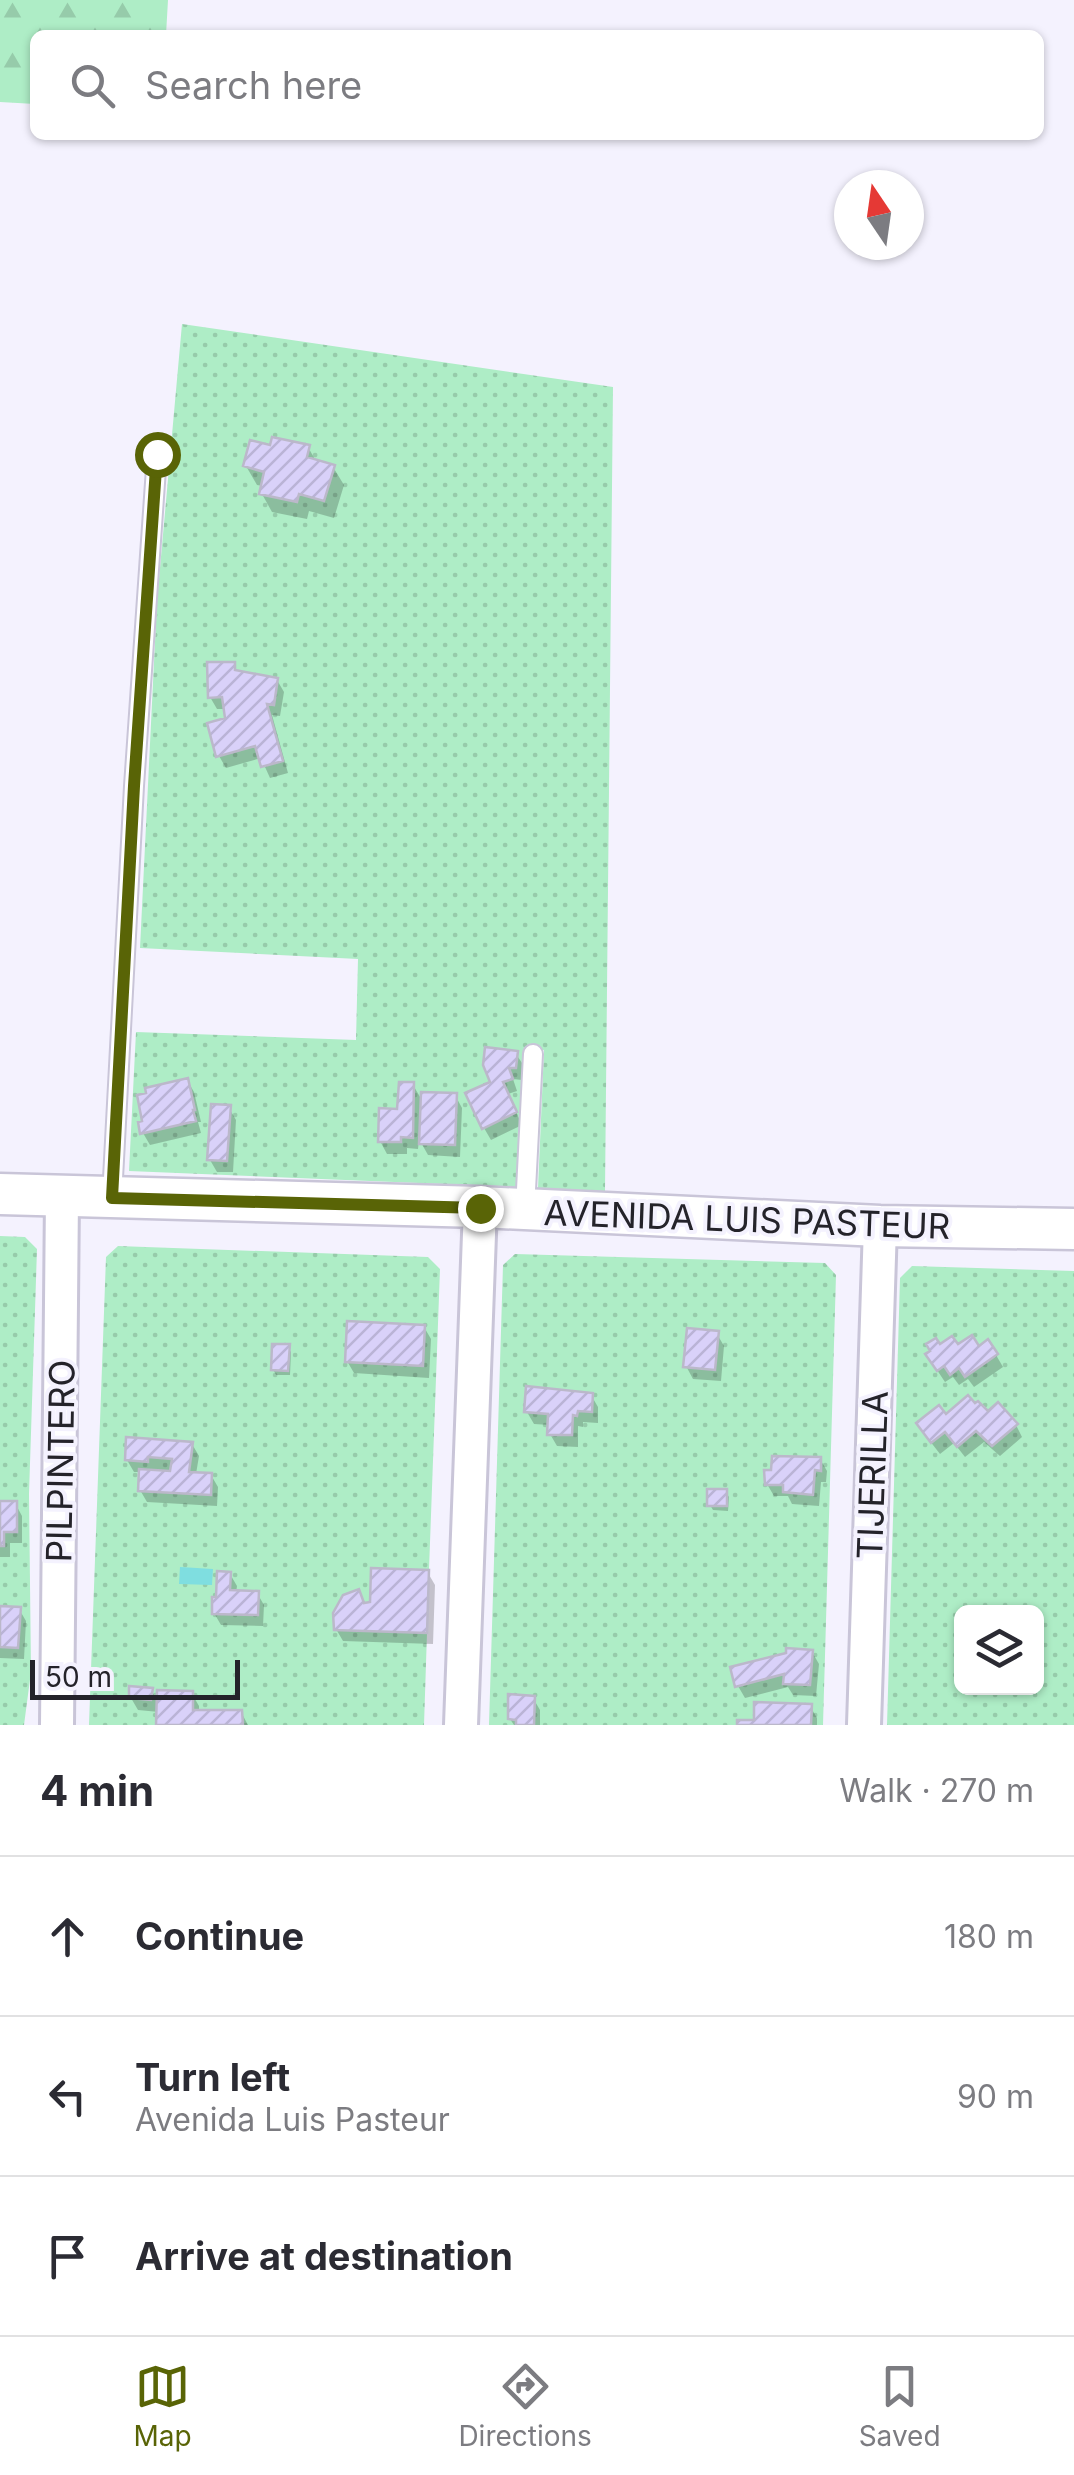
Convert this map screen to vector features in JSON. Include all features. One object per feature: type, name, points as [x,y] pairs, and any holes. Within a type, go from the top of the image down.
[{"type":"street","name":"AVENIDA LUIS PASTEUR","points":[[0,1194],[480,1208],[880,1226],[1074,1229]]},
{"type":"street","name":"PILPINTERO","points":[[57,1725],[62,1197]]},
{"type":"street","points":[[462,1725],[480,1208]]},
{"type":"street","name":"TIJERILLA","points":[[864,1725],[880,1226]]},
{"type":"lane","points":[[112,1198],[135,768],[157,454]]},
{"type":"lane","points":[[524,1210],[533,1054]]},
{"type":"green space","points":[[0,0],[168,0],[166,30],[30,30],[30,104],[0,102]]},
{"type":"green space","points":[[182,324],[613,387],[605,1191],[538,1188],[544,1050],[524,1048],[517,1187],[129,1171],[136,1032],[356,1040],[358,959],[140,948],[157,601]]},
{"type":"green space","points":[[0,1236],[25,1237],[37,1249],[29,1494],[31,1672],[24,1725],[0,1725],[0,1647],[18,1647],[21,1608],[0,1606]]},
{"type":"green space","points":[[118,1246],[428,1257],[440,1269],[429,1570],[371,1568],[370,1602],[364,1603],[359,1589],[343,1595],[333,1613],[334,1630],[427,1633],[424,1725],[89,1725],[106,1257]]},
{"type":"green space","points":[[515,1254],[825,1263],[836,1275],[823,1725],[489,1725],[503,1265]]},
{"type":"green space","points":[[912,1266],[1074,1271],[1074,1725],[887,1725],[900,1278]]},
{"type":"water","points":[[180,1567],[213,1569],[212,1585],[179,1584]]},
{"type":"building","points":[[272,437],[310,445],[307,457],[335,465],[324,501],[299,494],[297,502],[259,494],[264,472],[243,466],[250,440],[270,445]]},
{"type":"building","points":[[207,662],[235,662],[235,670],[278,678],[274,705],[267,704],[283,761],[261,767],[255,746],[216,757],[207,723],[225,718],[222,697],[208,698]]},
{"type":"building","points":[[485,1047],[518,1051],[516,1068],[509,1068],[513,1079],[503,1082],[517,1112],[482,1129],[465,1093],[490,1082],[483,1065]]},
{"type":"building","points":[[188,1078],[196,1121],[140,1134],[137,1095],[146,1093],[145,1088]]},
{"type":"building","points":[[399,1082],[414,1082],[413,1138],[378,1142],[379,1108],[397,1109]]},
{"type":"building","points":[[421,1092],[457,1093],[455,1145],[419,1144]]},
{"type":"building","points":[[211,1104],[231,1105],[227,1161],[207,1160]]},
{"type":"building","points":[[347,1321],[425,1325],[423,1366],[345,1362]]},
{"type":"building","points":[[687,1328],[719,1331],[715,1370],[683,1367]]},
{"type":"building","points":[[972,1335],[979,1346],[988,1339],[998,1354],[965,1377],[959,1368],[950,1375],[944,1366],[937,1371],[925,1354],[930,1351],[926,1344],[936,1338],[940,1344],[952,1336],[958,1344]]},
{"type":"building","points":[[272,1344],[290,1344],[288,1371],[271,1370]]},
{"type":"building","points":[[526,1386],[593,1393],[592,1412],[578,1411],[577,1416],[573,1415],[572,1435],[547,1435],[548,1414],[524,1412]]},
{"type":"building","points":[[968,1395],[988,1411],[998,1402],[1018,1424],[992,1446],[976,1431],[957,1447],[945,1432],[931,1443],[916,1423],[939,1405],[946,1414]]},
{"type":"building","points":[[126,1437],[193,1442],[189,1472],[212,1473],[211,1495],[138,1491],[139,1469],[170,1471],[172,1459],[125,1460]]},
{"type":"building","points":[[772,1456],[821,1457],[821,1471],[815,1470],[813,1495],[783,1492],[783,1485],[765,1485],[764,1470],[771,1470]]},
{"type":"building","points":[[707,1489],[727,1489],[727,1506],[707,1506]]},
{"type":"building","points":[[0,1501],[17,1501],[17,1532],[4,1532],[4,1546],[0,1546]]},
{"type":"building","points":[[371,1568],[429,1570],[427,1633],[334,1630],[333,1613],[343,1595],[359,1589],[364,1603],[370,1602]]},
{"type":"building","points":[[217,1571],[231,1572],[230,1590],[259,1591],[258,1615],[212,1614]]},
{"type":"building","points":[[0,1606],[21,1607],[18,1648],[0,1647]]},
{"type":"building","points":[[786,1648],[813,1650],[810,1685],[783,1684],[784,1674],[735,1687],[730,1667],[786,1653]]},
{"type":"building","points":[[129,1686],[153,1688],[151,1700],[129,1698]]},
{"type":"building","points":[[157,1690],[193,1691],[193,1710],[242,1710],[243,1725],[156,1725]]},
{"type":"building","points":[[508,1694],[535,1696],[534,1725],[516,1725],[516,1720],[508,1719]]},
{"type":"building","points":[[754,1702],[812,1704],[811,1725],[737,1725],[737,1720],[754,1720]]},
{"type":"route","points":[[157,454],[112,1198],[480,1208]]}]
